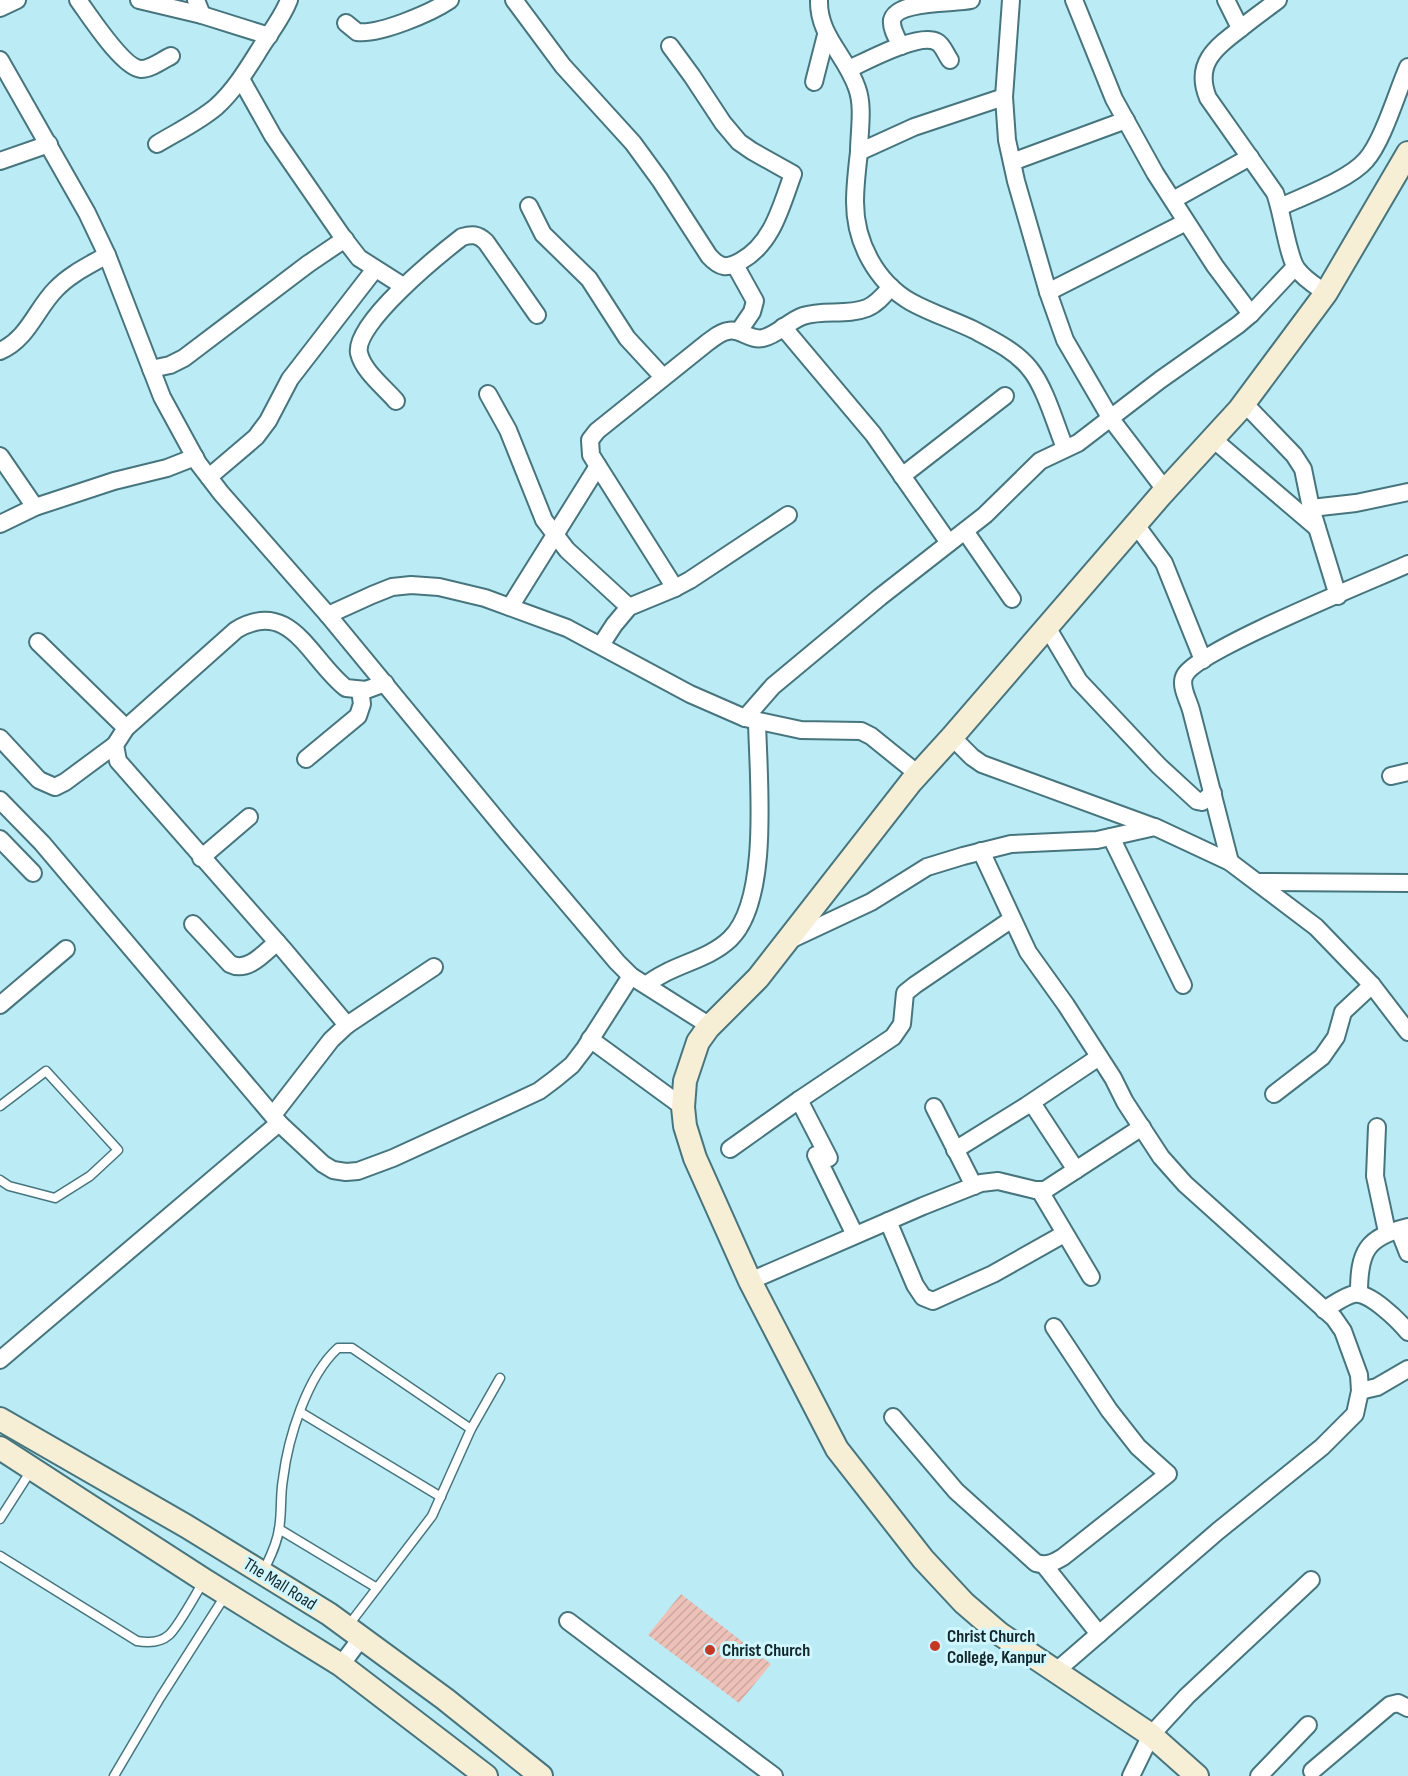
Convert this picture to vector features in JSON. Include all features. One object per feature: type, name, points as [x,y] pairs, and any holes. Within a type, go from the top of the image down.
[{"type":"street","points":[[0,8],[17,0]]},
{"type":"street","points":[[78,0],[126,62],[133,67],[140,69],[148,67],[171,56]]},
{"type":"street","points":[[139,0],[199,7],[269,36]]},
{"type":"street","points":[[157,144],[215,107],[241,79],[289,0]]},
{"type":"street","points":[[346,23],[357,32],[369,32],[425,15],[450,0]]},
{"type":"street","points":[[514,0],[563,66],[633,144],[660,180],[709,256],[716,264],[730,267],[760,248],[772,229],[793,174],[739,142],[723,123],[670,46]]},
{"type":"street","points":[[819,0],[826,35],[849,69],[860,97],[855,204],[858,228],[865,251],[877,272],[910,302],[995,341],[1025,364],[1039,386],[1065,448]]},
{"type":"street","points":[[901,46],[892,23],[899,11],[919,4],[970,0]]},
{"type":"street","points":[[1011,0],[1004,96],[1007,140],[1011,162],[1048,292],[1065,340],[1111,419],[1166,491]]},
{"type":"street","points":[[1074,0],[1114,99],[1186,222],[1215,267],[1251,314]]},
{"type":"street","points":[[1226,0],[1240,28]]},
{"type":"street","points":[[1278,0],[1214,50],[1208,59],[1202,78],[1208,98],[1270,185],[1280,207],[1295,267],[1306,279],[1326,293]]},
{"type":"street","points":[[814,82],[826,35]]},
{"type":"street","points":[[849,69],[922,39],[940,43],[950,60]]},
{"type":"street","points":[[0,60],[87,213],[107,255],[162,397],[195,457],[209,477],[328,615],[617,962],[632,976],[710,1026]]},
{"type":"street","points":[[1280,207],[1338,180],[1365,162],[1378,141],[1408,67]]},
{"type":"street","points":[[241,79],[273,136],[359,258],[403,286]]},
{"type":"street","points":[[859,152],[914,128],[1004,96]]},
{"type":"street","points":[[1011,162],[1126,120]]},
{"type":"street","points":[[0,161],[49,144]]},
{"type":"street","points":[[1197,1776],[1151,1735],[1000,1634],[964,1603],[923,1559],[837,1449],[750,1281],[695,1158],[685,1126],[683,1107],[685,1081],[698,1042],[710,1026],[758,978],[918,774],[1244,403],[1326,293],[1399,184],[1408,153]]},
{"type":"street","points":[[1173,200],[1250,157]]},
{"type":"street","points":[[529,206],[543,234],[589,279],[627,338],[663,377]]},
{"type":"street","points":[[1048,292],[1186,222]]},
{"type":"street","points":[[396,401],[364,366],[359,352],[363,334],[403,286],[462,237],[471,234],[480,236],[486,242],[537,315]]},
{"type":"street","points":[[151,369],[170,365],[184,358],[345,239]]},
{"type":"street","points":[[0,351],[18,340],[57,287],[107,255]]},
{"type":"street","points":[[735,265],[755,301],[752,312],[739,331]]},
{"type":"street","points":[[646,985],[666,971],[716,949],[730,938],[746,914],[759,848],[751,720],[773,686],[965,531],[1040,461],[1078,443],[1251,314],[1295,267]]},
{"type":"street","points":[[209,477],[256,437],[268,421],[290,379],[303,360],[375,269]]},
{"type":"street","points":[[675,588],[591,455],[590,440],[597,431],[663,377],[724,332],[739,331],[761,339],[791,320],[807,314],[855,311],[866,308],[877,302],[891,287]]},
{"type":"street","points":[[783,327],[873,434],[949,543]]},
{"type":"street","points":[[488,394],[508,430],[544,520],[567,550],[629,607]]},
{"type":"street","points":[[902,476],[1005,396]]},
{"type":"street","points":[[1244,403],[1299,461],[1303,469],[1311,508],[1338,596]]},
{"type":"street","points":[[1213,439],[1317,528]]},
{"type":"street","points":[[0,456],[36,507]]},
{"type":"street","points":[[0,524],[36,507],[114,481],[167,468],[195,457]]},
{"type":"street","points":[[510,607],[598,465]]},
{"type":"street","points":[[1311,508],[1408,492]]},
{"type":"street","points":[[601,645],[614,624],[629,607],[675,588],[788,515]]},
{"type":"street","points":[[1136,525],[1164,562],[1203,660]]},
{"type":"street","points":[[965,531],[1012,599]]},
{"type":"street","points":[[1230,862],[1191,710],[1182,685],[1187,670],[1269,626],[1408,564]]},
{"type":"street","points":[[328,615],[392,588],[411,585],[439,587],[510,607],[567,628],[690,694],[751,720],[801,730],[861,731],[871,736],[918,774]]},
{"type":"street","points":[[0,738],[39,780],[55,787],[115,745],[126,728],[236,630],[248,622],[260,619],[289,628],[346,688],[360,690],[385,683]]},
{"type":"street","points":[[1047,627],[1079,681],[1159,766],[1197,801],[1202,802],[1213,793]]},
{"type":"street","points":[[38,642],[126,728]]},
{"type":"street","points":[[306,759],[358,716],[362,704],[360,690]]},
{"type":"street","points":[[952,737],[972,758],[982,764],[1155,827],[1230,862],[1316,927],[1372,985],[1408,1032]]},
{"type":"street","points":[[115,745],[118,761],[348,1025]]},
{"type":"street","points":[[1391,776],[1408,771]]},
{"type":"street","points":[[0,800],[42,843],[276,1119],[323,1164],[333,1170],[358,1171],[393,1158],[539,1091],[572,1065],[632,976]]},
{"type":"street","points":[[201,858],[249,817]]},
{"type":"street","points":[[786,942],[871,902],[927,867],[1011,844],[1097,840],[1155,827]]},
{"type":"street","points":[[1111,837],[1183,985]]},
{"type":"street","points":[[0,839],[33,873]]},
{"type":"street","points":[[981,851],[1028,952],[1099,1057],[1161,1157],[1185,1184],[1334,1318],[1343,1331],[1359,1375],[1360,1391],[1355,1414],[1322,1448],[1218,1531],[1055,1672]]},
{"type":"street","points":[[1257,882],[1408,883]]},
{"type":"street","points":[[730,1149],[893,1037],[903,1024],[905,993],[1012,919]]},
{"type":"street","points":[[193,924],[230,964],[236,967],[250,965],[277,942]]},
{"type":"street","points":[[0,1005],[66,949]]},
{"type":"street","points":[[0,1360],[276,1119],[320,1052],[348,1025],[434,967]]},
{"type":"street","points":[[1274,1094],[1322,1057],[1336,1037],[1343,1012],[1372,985]]},
{"type":"street","points":[[590,1040],[683,1107]]},
{"type":"street","points":[[956,1150],[1099,1057]]},
{"type":"street","points":[[799,1100],[855,1235]]},
{"type":"street","points":[[1032,1102],[1076,1170]]},
{"type":"street","points":[[934,1107],[974,1186]]},
{"type":"street","points":[[750,1281],[888,1221],[989,1181],[1040,1191],[1049,1189],[1142,1127]]},
{"type":"street","points":[[1377,1127],[1375,1176],[1408,1253]]},
{"type":"street","points":[[1040,1191],[1091,1277]]},
{"type":"street","points":[[888,1221],[915,1285],[923,1297],[933,1301],[993,1274],[1064,1234]]},
{"type":"street","points":[[1359,1293],[1359,1266],[1362,1257],[1368,1250],[1398,1230]]},
{"type":"street","points":[[1324,1310],[1352,1294],[1359,1293],[1370,1298],[1408,1332]]},
{"type":"street","points":[[893,1418],[956,1491],[1036,1563],[1044,1565],[1063,1557],[1168,1474],[1138,1447],[1109,1410],[1054,1327]]},
{"type":"street","points":[[1360,1391],[1377,1387],[1408,1369]]},
{"type":"street","name":"The Mall Road","points":[[0,1419],[186,1526],[355,1632],[445,1699],[541,1776]]},
{"type":"street","name":"The Mall Road","points":[[0,1448],[204,1580],[341,1665],[477,1773]]},
{"type":"street","points":[[1044,1565],[1099,1634]]},
{"type":"street","points":[[1131,1776],[1151,1735],[1187,1696],[1311,1580]]},
{"type":"street","points":[[568,1621],[774,1776]]},
{"type":"street","points":[[341,1665],[355,1632]]},
{"type":"street","points":[[1312,1771],[1390,1705],[1398,1703],[1408,1708]]},
{"type":"street","points":[[1259,1776],[1308,1725]]},
{"type":"lane","points":[[0,1106],[46,1071],[118,1150],[90,1176],[55,1198],[9,1186],[0,1180]]},
{"type":"lane","points":[[262,1573],[271,1555],[279,1529],[283,1476],[300,1412],[322,1365],[338,1348],[345,1346],[352,1348],[471,1429]]},
{"type":"lane","points":[[355,1632],[377,1588],[423,1528],[441,1497],[471,1429],[500,1378]]},
{"type":"lane","points":[[300,1412],[441,1497]]},
{"type":"lane","points":[[0,1519],[32,1469]]},
{"type":"lane","points":[[279,1529],[377,1588]]},
{"type":"lane","points":[[0,1556],[137,1641],[148,1643],[170,1634],[204,1580]]},
{"type":"lane","points":[[114,1776],[160,1698],[227,1593]]},
{"type":"building","name":"Christ Church","points":[[681,1594],[771,1664],[739,1703],[648,1635]]},
{"type":"place","name":"Christ Church College, Kanpur","points":[[935,1646]]},
{"type":"place","name":"Christ Church","points":[[710,1650]]}]
